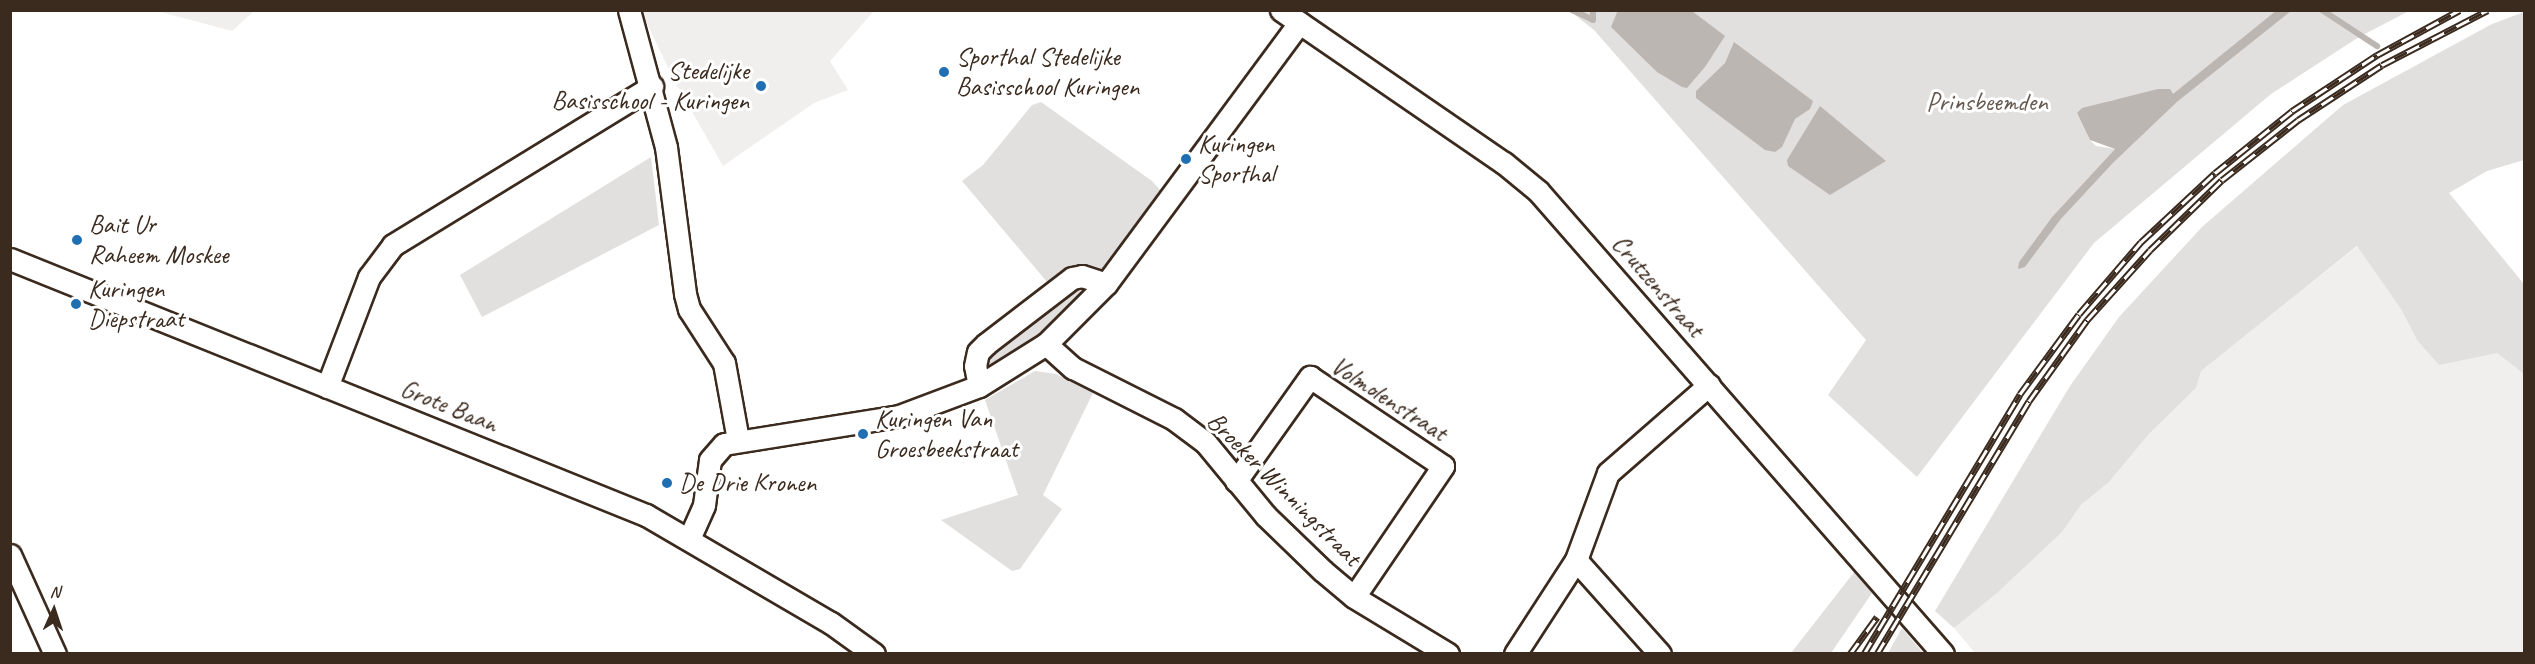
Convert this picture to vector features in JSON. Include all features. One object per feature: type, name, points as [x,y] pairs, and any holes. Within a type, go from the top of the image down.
[{"type":"street","points":[[629,10],[652,86],[666,147],[685,294],[689,309],[724,363],[738,440]]},
{"type":"street","name":"Crutzenstraat","points":[[1281,10],[1504,163],[1538,191],[1943,654]]},
{"type":"street","points":[[689,539],[704,505],[713,453],[738,440],[872,423],[979,386],[1046,344],[1106,284],[1299,23]]},
{"type":"street","points":[[327,387],[369,277],[393,245],[652,86]]},
{"type":"street","name":"Grote Baan","points":[[10,258],[626,507],[689,539],[856,645],[874,654]]},
{"type":"street","points":[[979,386],[975,366],[978,352],[986,344],[1072,278],[1082,276],[1106,284]]},
{"type":"street","name":"Broeker Winningstraat","points":[[1046,344],[1073,368],[1174,419],[1205,442],[1236,481],[1294,545],[1354,597],[1448,654]]},
{"type":"street","name":"Volmolenstraat","points":[[1236,481],[1310,377],[1443,466],[1354,597]]},
{"type":"street","points":[[1515,654],[1576,560],[1608,473],[1708,385]]},
{"type":"street","points":[[10,555],[55,654]]},
{"type":"street","points":[[1576,560],[1660,654]]},
{"type":"shaded area","points":[[254,10],[232,31],[157,11]]},
{"type":"shaded area","points":[[1618,10],[1692,11],[1725,36],[1705,67],[1687,88],[1682,87],[1657,72],[1611,27]]},
{"type":"shaded area","points":[[2277,10],[2291,11],[2177,102],[2113,163],[2061,219],[2025,267],[2018,269],[2019,262],[2052,217],[2115,149],[2090,140],[2077,113],[2082,108],[2158,89],[2170,89],[2173,94]]},
{"type":"shaded area","name":"Stedelijke Basisschool - Kuringen","points":[[641,11],[874,11],[830,61],[848,90],[814,103],[723,166],[675,82]]},
{"type":"shaded area","points":[[1734,42],[1813,101],[1810,109],[1795,119],[1782,147],[1775,152],[1765,150],[1696,98],[1696,91],[1725,63]]},
{"type":"shaded area","points":[[1820,106],[1886,161],[1830,195],[1788,166],[1787,160]]},
{"type":"shaded area","points":[[2358,246],[2401,309],[2417,340],[2497,353],[2524,374],[2524,653],[1976,654],[1954,628],[2062,532],[2081,505],[2109,482],[2149,434],[2196,388],[2200,371]]},
{"type":"green space","name":"Prinsbeemden","points":[[1570,11],[2277,11],[2173,95],[2112,100],[2077,113],[2090,140],[2096,146],[2115,149],[2052,217],[2019,262],[2025,267],[2061,219],[2113,163],[2177,102],[2291,11],[2409,11],[2359,37],[2271,94],[2094,243],[1917,477],[1828,395],[1866,340],[1594,30]]},
{"type":"green space","points":[[2524,12],[2524,160],[2487,171],[2449,193],[2524,284],[2524,374],[2497,353],[2439,365],[2417,340],[2401,309],[2357,246],[2201,371],[2196,388],[2149,434],[2109,482],[2081,505],[2062,532],[1998,592],[1954,628],[1935,611],[2070,386],[2119,317],[2202,227],[2343,105],[2492,24]]},
{"type":"green space","points":[[1041,102],[1152,181],[1163,193],[1107,270],[1053,289],[962,181],[983,165],[1032,105]]},
{"type":"green space","points":[[651,157],[659,225],[482,317],[460,275]]},
{"type":"green space","points":[[1073,283],[1090,286],[1047,330],[985,371],[982,357]]},
{"type":"green space","points":[[1035,371],[1056,374],[1093,393],[1043,495],[1062,509],[1020,569],[1012,571],[941,520],[1018,495],[985,400]]},
{"type":"green space","points":[[1855,571],[1872,593],[1831,653],[1791,653]]},
{"type":"green space","points":[[1902,628],[1923,653],[1888,653]]},
{"type":"waterway","points":[[1572,10],[1593,20],[1593,10]]},
{"type":"waterway","points":[[2322,10],[2377,46]]},
{"type":"railway","points":[[1864,654],[2020,394],[2079,314],[2141,242],[2215,173],[2292,111],[2377,55],[2460,10]]},
{"type":"railway","points":[[1877,654],[2029,401],[2087,320],[2150,250],[2222,180],[2298,120],[2382,65],[2488,10]]},
{"type":"railway","points":[[1850,654],[1877,617]]},
{"type":"place","name":"Sporthal Stedelijke Basisschool Kuringen","points":[[944,72]]},
{"type":"place","name":"Stedelijke Basisschool - Kuringen","points":[[761,86]]},
{"type":"place","name":"Kuringen Sporthal","points":[[1186,159]]},
{"type":"place","name":"Bait Ur Raheem Moskee","points":[[77,240]]},
{"type":"place","name":"Kuringen Diepstraat","points":[[76,304]]},
{"type":"place","name":"Kuringen Van Groesbeekstraat","points":[[863,434]]},
{"type":"place","name":"De Drie Kronen","points":[[667,483]]}]
